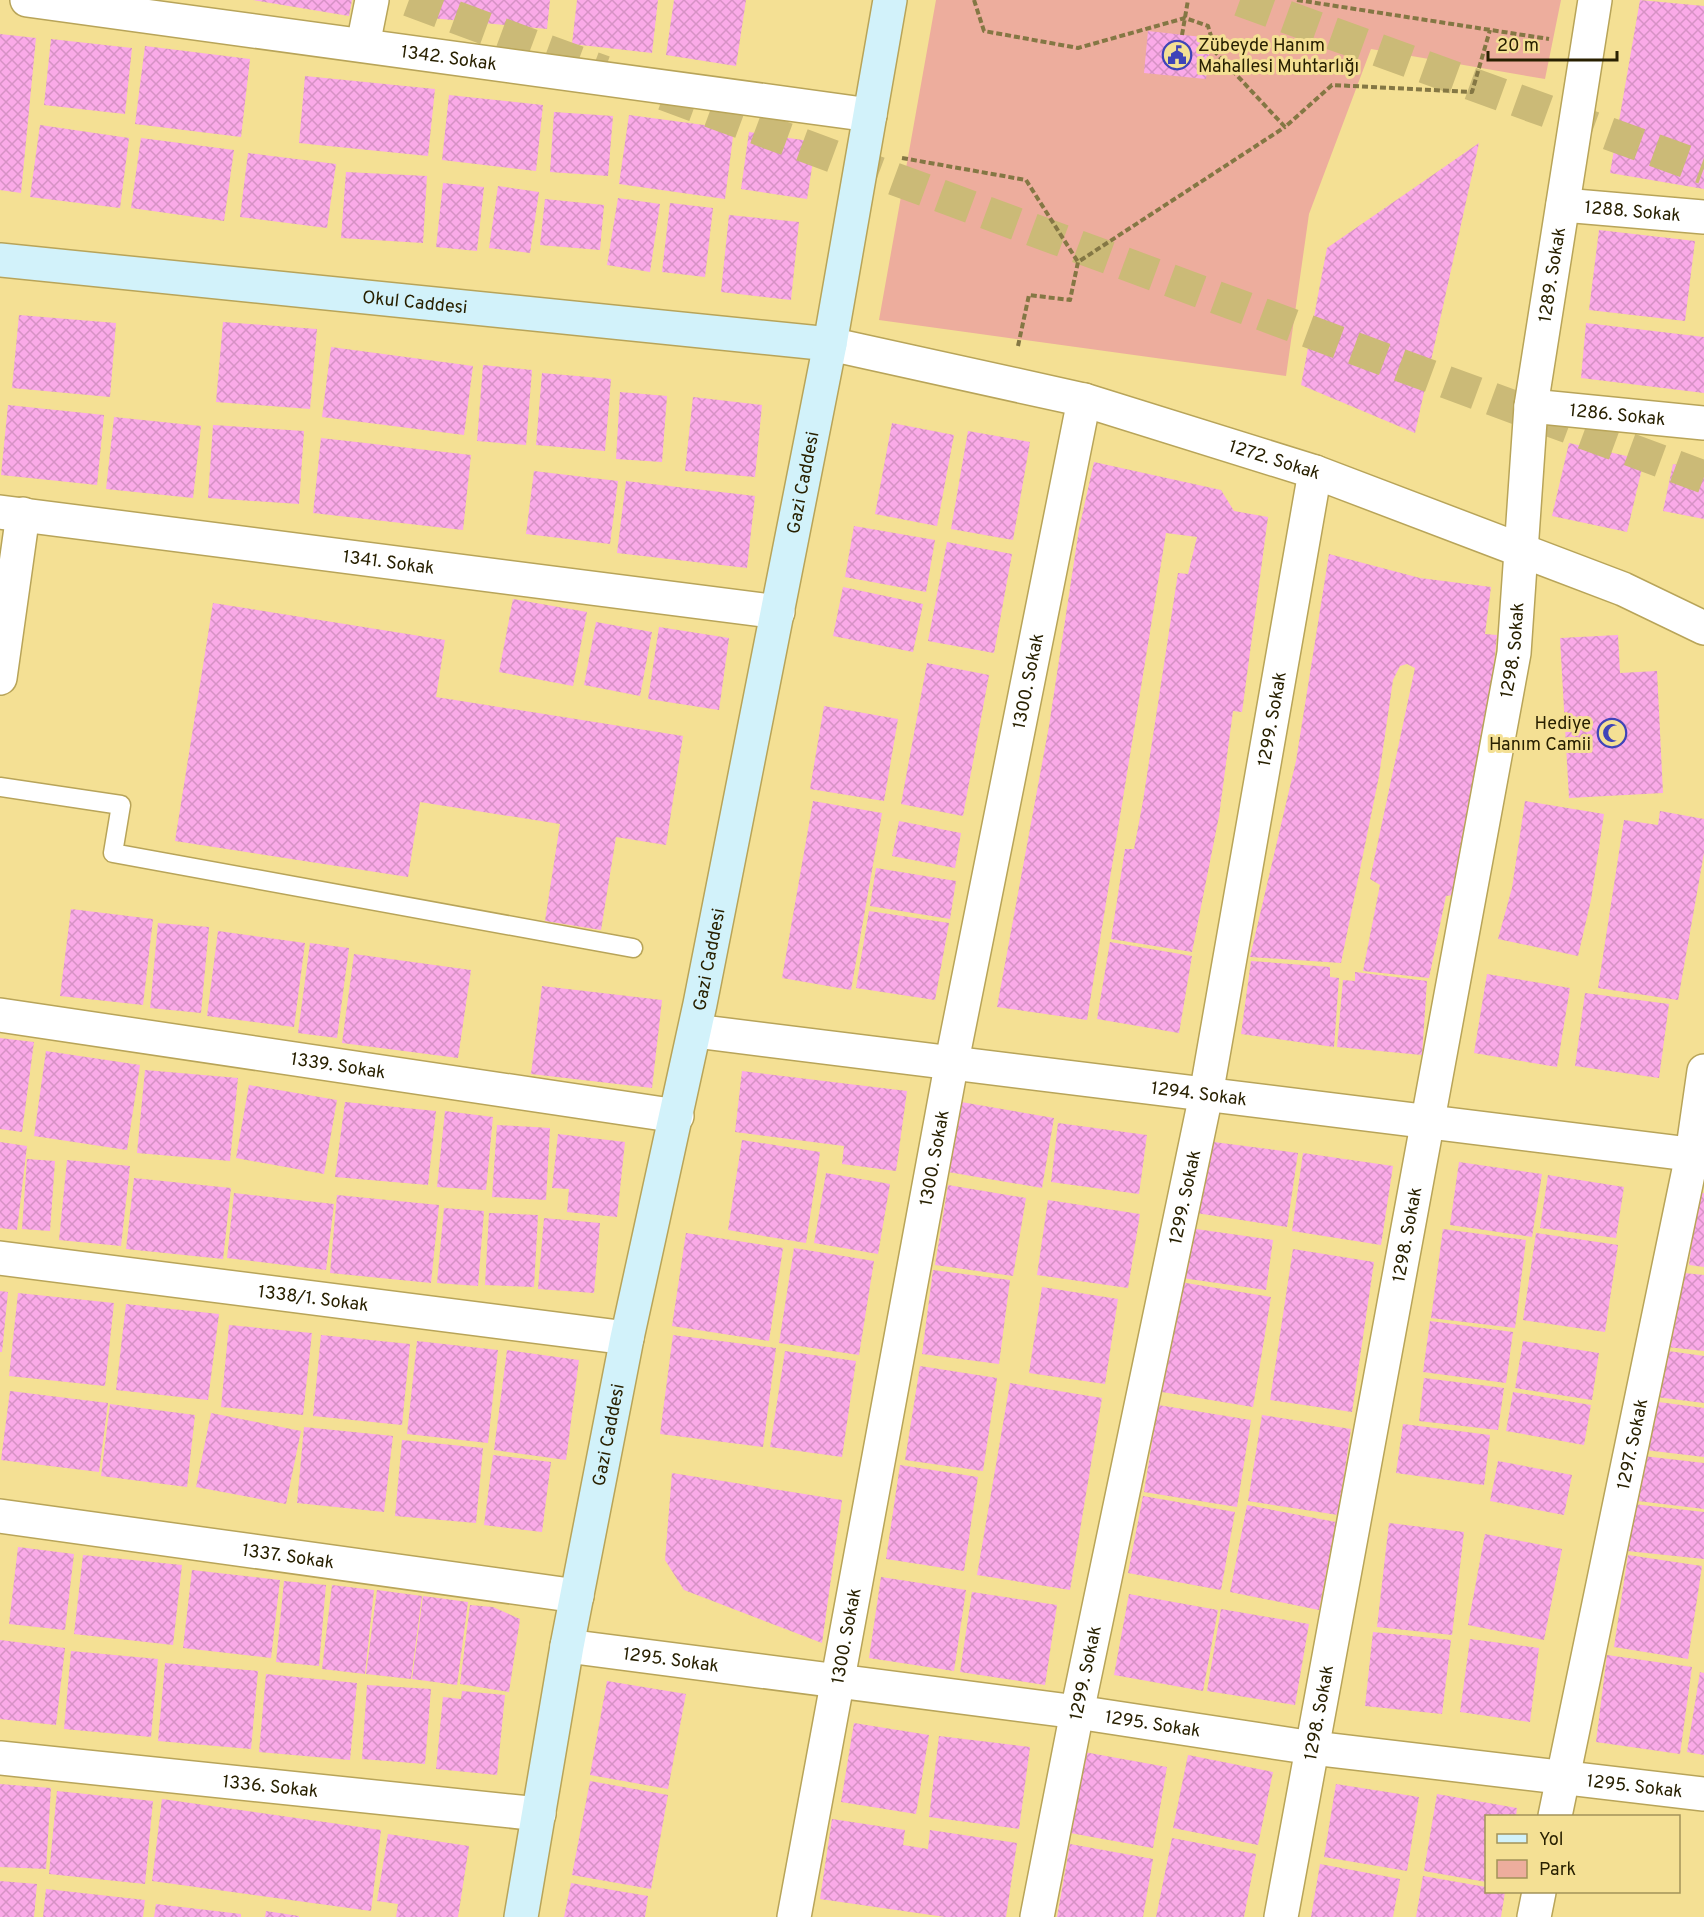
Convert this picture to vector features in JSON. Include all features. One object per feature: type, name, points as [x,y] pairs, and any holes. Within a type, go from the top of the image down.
[{"type":"main road","name":"Gazi Caddesi","points":[[521,1917],[567,1646],[627,1338],[695,1031],[830,344],[890,0]]},
{"type":"main road","name":"Okul Caddesi","points":[[0,260],[830,344]]},
{"type":"street","name":"1342. Sokak","points":[[27,0],[870,115]]},
{"type":"street","points":[[363,45],[372,0]]},
{"type":"street","name":"1289. Sokak","points":[[1520,550],[1531,406],[1595,0]]},
{"type":"street","name":"1288. Sokak","points":[[1563,205],[1704,217]]},
{"type":"street","name":"1272. Sokak","points":[[830,344],[1084,400],[1315,472],[1623,590],[1704,627]]},
{"type":"street","name":"1300. Sokak","points":[[802,1916],[836,1682],[952,1060],[1084,400]]},
{"type":"street","name":"1286. Sokak","points":[[1531,406],[1704,423]]},
{"type":"street","name":"1299. Sokak","points":[[1037,1917],[1077,1712],[1206,1095],[1315,472]]},
{"type":"street","points":[[0,678],[11,513]]},
{"type":"street","name":"1341. Sokak","points":[[11,513],[777,612]]},
{"type":"street","name":"1298. Sokak","points":[[1281,1917],[1514,653],[1520,550]]},
{"type":"street","name":"1339. Sokak","points":[[0,1015],[676,1116]]},
{"type":"street","name":"1294. Sokak","points":[[695,1031],[952,1060],[1206,1095],[1698,1156]]},
{"type":"street","name":"1297. Sokak","points":[[1554,1815],[1698,1156],[1704,1071]]},
{"type":"street","name":"1338/1. Sokak","points":[[0,1258],[627,1338]]},
{"type":"street","name":"1337. Sokak","points":[[0,1516],[577,1596]]},
{"type":"street","name":"1295. Sokak","points":[[567,1646],[1077,1712],[1313,1748],[1704,1794]]},
{"type":"street","name":"1336. Sokak","points":[[0,1758],[539,1814]]},
{"type":"street","points":[[1534,1917],[1539,1893]]},
{"type":"lane","points":[[0,787],[121,805],[113,853],[633,948]]},
{"type":"path","points":[[974,0],[984,30],[1078,48],[1185,18],[1208,26],[1216,53],[1285,127]]},
{"type":"path","points":[[1182,35],[1188,0]]},
{"type":"path","points":[[1297,0],[1588,45]]},
{"type":"path","points":[[1078,262],[1285,127],[1332,85],[1472,92],[1490,30]]},
{"type":"path","points":[[863,151],[1026,180],[1078,262],[1070,300],[1029,295],[1010,384]]},
{"type":"green space","points":[[936,0],[1561,0],[1545,79],[1371,49],[1309,214],[1286,376],[879,320]]},
{"type":"building","points":[[253,0],[352,0],[349,16]]},
{"type":"building","points":[[412,0],[550,0],[547,29],[410,16]]},
{"type":"building","points":[[577,0],[658,0],[652,53],[572,44]]},
{"type":"building","points":[[674,0],[746,0],[736,66],[666,55]]},
{"type":"building","points":[[1640,0],[1704,6],[1704,189],[1610,173]]},
{"type":"building","name":"Zübeyde Hanım Mahallesi Muhtarlığı","points":[[1148,31],[1211,38],[1206,79],[1144,73]]},
{"type":"building","points":[[0,34],[36,38],[21,193],[0,190]]},
{"type":"building","points":[[51,39],[132,48],[125,114],[44,105]]},
{"type":"building","points":[[145,46],[250,59],[241,137],[135,124]]},
{"type":"building","points":[[305,76],[435,89],[428,156],[299,143]]},
{"type":"building","points":[[449,95],[543,105],[536,171],[442,160]]},
{"type":"building","points":[[554,112],[613,116],[608,176],[550,172]]},
{"type":"building","points":[[629,115],[734,129],[725,199],[619,184]]},
{"type":"building","points":[[40,125],[129,138],[120,208],[30,197]]},
{"type":"building","points":[[749,132],[816,142],[807,199],[741,189]]},
{"type":"building","points":[[141,138],[234,150],[224,221],[131,208]]},
{"type":"building","points":[[1479,143],[1415,433],[1301,385],[1327,248]]},
{"type":"building","points":[[248,153],[336,164],[327,228],[240,217]]},
{"type":"building","points":[[346,172],[427,176],[423,243],[341,238]]},
{"type":"building","points":[[443,183],[484,187],[477,251],[436,247]]},
{"type":"building","points":[[498,186],[539,192],[530,253],[489,248]]},
{"type":"building","points":[[618,198],[660,204],[650,272],[607,265]]},
{"type":"building","points":[[545,199],[604,205],[600,250],[540,245]]},
{"type":"building","points":[[670,203],[713,208],[705,277],[662,272]]},
{"type":"building","points":[[729,215],[799,222],[791,300],[721,292]]},
{"type":"building","points":[[1599,230],[1695,241],[1685,321],[1589,310]]},
{"type":"building","points":[[19,315],[116,323],[110,397],[12,388]]},
{"type":"building","points":[[223,322],[317,329],[310,409],[216,402]]},
{"type":"building","points":[[1586,323],[1704,337],[1704,393],[1581,378]]},
{"type":"building","points":[[331,347],[473,366],[464,435],[322,417]]},
{"type":"building","points":[[483,365],[532,370],[526,445],[477,441]]},
{"type":"building","points":[[542,373],[611,379],[605,451],[536,445]]},
{"type":"building","points":[[620,392],[667,396],[662,462],[616,459]]},
{"type":"building","points":[[693,397],[762,405],[755,477],[685,471]]},
{"type":"building","points":[[8,405],[104,415],[97,485],[1,475]]},
{"type":"building","points":[[114,417],[201,426],[193,498],[106,489]]},
{"type":"building","points":[[892,423],[954,435],[937,526],[875,514]]},
{"type":"building","points":[[213,425],[304,431],[299,504],[208,498]]},
{"type":"building","points":[[968,431],[1030,442],[1013,540],[951,529]]},
{"type":"building","points":[[321,438],[471,455],[463,530],[313,513]]},
{"type":"building","points":[[1569,443],[1644,460],[1627,532],[1552,516]]},
{"type":"building","points":[[1094,462],[1221,490],[1234,511],[1268,517],[1242,712],[1233,711],[1219,816],[1192,952],[1111,939],[1125,849],[1134,849],[1143,801],[1178,573],[1188,574],[1197,537],[1166,533],[1087,1020],[997,1007],[1049,726],[1079,529]]},
{"type":"building","points":[[1673,464],[1704,470],[1704,519],[1663,511]]},
{"type":"building","points":[[534,471],[618,481],[610,544],[526,534]]},
{"type":"building","points":[[626,481],[755,496],[747,568],[617,553]]},
{"type":"building","points":[[854,526],[935,540],[926,592],[845,577]]},
{"type":"building","points":[[947,542],[1012,554],[994,653],[928,641]]},
{"type":"building","points":[[1329,554],[1420,578],[1491,587],[1485,634],[1497,635],[1491,691],[1453,895],[1446,896],[1429,978],[1363,971],[1380,885],[1370,879],[1415,668],[1407,664],[1400,666],[1393,680],[1379,776],[1341,963],[1250,957],[1296,761]]},
{"type":"building","points":[[843,587],[923,604],[913,652],[833,636]]},
{"type":"building","points":[[513,599],[587,612],[573,686],[499,672]]},
{"type":"building","points":[[213,603],[445,640],[436,697],[683,736],[666,845],[616,837],[601,930],[545,921],[560,824],[420,802],[408,877],[175,841]]},
{"type":"building","points":[[596,622],[652,632],[640,696],[584,685]]},
{"type":"building","points":[[659,627],[729,638],[719,710],[648,699]]},
{"type":"building","name":"Hediye Hanım Camii","points":[[1618,635],[1620,673],[1657,671],[1663,793],[1569,798],[1560,638]]},
{"type":"building","points":[[927,663],[989,675],[963,816],[901,804]]},
{"type":"building","points":[[824,706],[898,719],[884,801],[810,789]]},
{"type":"building","points":[[813,801],[882,813],[851,990],[782,978]]},
{"type":"building","points":[[1525,801],[1604,814],[1591,900],[1578,956],[1498,939],[1512,888]]},
{"type":"building","points":[[1660,811],[1704,819],[1704,853],[1678,1000],[1598,988],[1624,820],[1658,825]]},
{"type":"building","points":[[899,821],[961,833],[955,868],[892,856]]},
{"type":"building","points":[[876,868],[956,881],[950,919],[870,906]]},
{"type":"building","points":[[71,909],[153,919],[143,1005],[60,996]]},
{"type":"building","points":[[869,911],[949,923],[935,1000],[856,988]]},
{"type":"building","points":[[158,923],[209,927],[201,1013],[150,1008]]},
{"type":"building","points":[[218,931],[305,943],[294,1027],[207,1016]]},
{"type":"building","points":[[1110,942],[1192,956],[1179,1033],[1097,1019]]},
{"type":"building","points":[[310,943],[349,948],[337,1038],[298,1033]]},
{"type":"building","points":[[354,954],[471,970],[458,1058],[342,1043]]},
{"type":"building","points":[[1251,961],[1330,967],[1330,977],[1339,978],[1334,1047],[1241,1034]]},
{"type":"building","points":[[1355,972],[1427,981],[1422,1055],[1337,1047],[1343,980],[1355,981]]},
{"type":"building","points":[[1487,974],[1570,988],[1557,1067],[1474,1053]]},
{"type":"building","points":[[542,986],[662,1000],[652,1088],[531,1074]]},
{"type":"building","points":[[1585,993],[1669,1004],[1659,1078],[1575,1066]]},
{"type":"building","points":[[0,1038],[34,1042],[22,1132],[0,1129]]},
{"type":"building","points":[[46,1051],[140,1065],[127,1150],[34,1136]]},
{"type":"building","points":[[145,1070],[238,1078],[230,1161],[137,1153]]},
{"type":"building","points":[[742,1071],[907,1091],[896,1171],[842,1164],[844,1146],[735,1132]]},
{"type":"building","points":[[249,1085],[337,1100],[324,1174],[236,1158]]},
{"type":"building","points":[[345,1102],[436,1111],[428,1185],[335,1177]]},
{"type":"building","points":[[961,1102],[1054,1118],[1042,1188],[948,1172]]},
{"type":"building","points":[[445,1111],[493,1117],[486,1190],[437,1187]]},
{"type":"building","points":[[1058,1123],[1147,1135],[1139,1194],[1051,1182]]},
{"type":"building","points":[[497,1125],[550,1128],[546,1200],[492,1197]]},
{"type":"building","points":[[558,1134],[625,1142],[617,1217],[567,1212],[569,1189],[552,1188]]},
{"type":"building","points":[[742,1140],[820,1152],[806,1243],[728,1230]]},
{"type":"building","points":[[1206,1141],[1298,1153],[1287,1227],[1196,1213]]},
{"type":"building","points":[[0,1142],[27,1146],[17,1230],[0,1228]]},
{"type":"building","points":[[1303,1153],[1393,1166],[1381,1245],[1292,1231]]},
{"type":"building","points":[[27,1159],[55,1161],[50,1231],[22,1229]]},
{"type":"building","points":[[67,1160],[130,1166],[121,1246],[59,1240]]},
{"type":"building","points":[[1459,1162],[1542,1174],[1532,1237],[1450,1225]]},
{"type":"building","points":[[826,1173],[890,1184],[878,1254],[814,1243]]},
{"type":"building","points":[[1548,1175],[1624,1187],[1616,1238],[1540,1228]]},
{"type":"building","points":[[134,1178],[231,1188],[223,1259],[126,1249]]},
{"type":"building","points":[[948,1185],[1026,1198],[1013,1276],[935,1265]]},
{"type":"building","points":[[234,1193],[334,1204],[326,1270],[227,1258]]},
{"type":"building","points":[[1698,1193],[1704,1193],[1704,1267],[1689,1265]]},
{"type":"building","points":[[337,1195],[439,1205],[431,1283],[330,1273]]},
{"type":"building","points":[[1048,1200],[1140,1214],[1128,1288],[1037,1275]]},
{"type":"building","points":[[444,1208],[484,1211],[478,1286],[437,1283]]},
{"type":"building","points":[[489,1213],[538,1215],[534,1287],[485,1285]]},
{"type":"building","points":[[544,1218],[600,1223],[594,1293],[538,1289]]},
{"type":"building","points":[[1189,1228],[1273,1240],[1266,1290],[1182,1278]]},
{"type":"building","points":[[1443,1229],[1526,1240],[1515,1328],[1431,1318]]},
{"type":"building","points":[[686,1233],[783,1248],[769,1341],[672,1326]]},
{"type":"building","points":[[1536,1233],[1618,1245],[1605,1332],[1523,1320]]},
{"type":"building","points":[[794,1248],[874,1261],[859,1355],[779,1343]]},
{"type":"building","points":[[1293,1249],[1374,1262],[1352,1412],[1270,1400]]},
{"type":"building","points":[[933,1270],[1010,1280],[999,1364],[922,1354]]},
{"type":"building","points":[[1674,1272],[1704,1275],[1704,1351],[1667,1347]]},
{"type":"building","points":[[1180,1282],[1271,1297],[1253,1407],[1162,1392]]},
{"type":"building","points":[[1042,1287],[1118,1299],[1105,1384],[1029,1373]]},
{"type":"building","points":[[0,1291],[8,1292],[2,1352],[0,1352]]},
{"type":"building","points":[[18,1293],[114,1303],[105,1386],[9,1376]]},
{"type":"building","points":[[126,1304],[219,1314],[208,1400],[116,1390]]},
{"type":"building","points":[[1430,1321],[1513,1332],[1506,1383],[1423,1372]]},
{"type":"building","points":[[229,1325],[312,1333],[303,1415],[221,1407]]},
{"type":"building","points":[[321,1335],[410,1344],[402,1425],[313,1416]]},
{"type":"building","points":[[673,1335],[776,1348],[763,1447],[660,1434]]},
{"type":"building","points":[[417,1341],[498,1350],[488,1443],[407,1434]]},
{"type":"building","points":[[1523,1341],[1599,1353],[1592,1400],[1515,1388]]},
{"type":"building","points":[[507,1350],[579,1360],[566,1460],[494,1450]]},
{"type":"building","points":[[1661,1350],[1704,1356],[1704,1403],[1656,1397]]},
{"type":"building","points":[[785,1351],[856,1361],[842,1457],[770,1447]]},
{"type":"building","points":[[920,1366],[997,1378],[983,1471],[905,1460]]},
{"type":"building","points":[[1424,1378],[1504,1388],[1498,1430],[1419,1421]]},
{"type":"building","points":[[1010,1383],[1102,1398],[1070,1590],[977,1575]]},
{"type":"building","points":[[10,1391],[108,1403],[99,1472],[1,1460]]},
{"type":"building","points":[[1513,1392],[1591,1405],[1584,1445],[1506,1431]]},
{"type":"building","points":[[1651,1401],[1704,1408],[1704,1457],[1645,1450]]},
{"type":"building","points":[[110,1404],[195,1415],[187,1487],[101,1476]]},
{"type":"building","points":[[1158,1405],[1251,1420],[1237,1507],[1144,1492]]},
{"type":"building","points":[[211,1413],[301,1431],[286,1504],[196,1487]]},
{"type":"building","points":[[1262,1415],[1351,1429],[1338,1515],[1248,1501]]},
{"type":"building","points":[[1403,1424],[1490,1435],[1484,1485],[1396,1473]]},
{"type":"building","points":[[304,1427],[393,1436],[384,1512],[297,1503]]},
{"type":"building","points":[[402,1440],[483,1448],[476,1523],[395,1516]]},
{"type":"building","points":[[493,1455],[551,1462],[542,1532],[484,1525]]},
{"type":"building","points":[[1643,1456],[1704,1463],[1704,1509],[1638,1501]]},
{"type":"building","points":[[1498,1461],[1572,1475],[1564,1515],[1490,1501]]},
{"type":"building","points":[[900,1465],[978,1477],[964,1571],[886,1559]]},
{"type":"building","points":[[672,1473],[842,1500],[822,1643],[684,1590],[665,1560]]},
{"type":"building","points":[[1143,1496],[1235,1512],[1221,1590],[1128,1573]]},
{"type":"building","points":[[1633,1504],[1704,1512],[1704,1559],[1627,1551]]},
{"type":"building","points":[[1247,1505],[1336,1522],[1319,1610],[1230,1592]]},
{"type":"building","points":[[1389,1523],[1464,1532],[1452,1635],[1377,1627]]},
{"type":"building","points":[[1485,1534],[1562,1549],[1544,1640],[1468,1625]]},
{"type":"building","points":[[18,1547],[74,1554],[65,1630],[9,1624]]},
{"type":"building","points":[[83,1555],[182,1565],[173,1645],[74,1634]]},
{"type":"building","points":[[1628,1555],[1702,1566],[1688,1659],[1614,1647]]},
{"type":"building","points":[[192,1570],[280,1580],[271,1658],[183,1648]]},
{"type":"building","points":[[881,1577],[966,1590],[954,1671],[869,1658]]},
{"type":"building","points":[[284,1581],[326,1585],[319,1666],[276,1662]]},
{"type":"building","points":[[332,1585],[374,1590],[365,1674],[322,1669]]},
{"type":"building","points":[[377,1590],[422,1596],[411,1679],[366,1674]]},
{"type":"building","points":[[972,1592],[1057,1605],[1045,1685],[960,1672]]},
{"type":"building","points":[[1129,1594],[1218,1610],[1203,1691],[1114,1675]]},
{"type":"building","points":[[423,1596],[468,1602],[457,1685],[412,1679]]},
{"type":"building","points":[[470,1605],[493,1607],[520,1619],[509,1692],[460,1684]]},
{"type":"building","points":[[1221,1609],[1309,1624],[1295,1705],[1207,1691]]},
{"type":"building","points":[[1373,1632],[1451,1640],[1442,1714],[1365,1706]]},
{"type":"building","points":[[1470,1639],[1539,1648],[1530,1722],[1460,1712]]},
{"type":"building","points":[[0,1640],[65,1648],[56,1725],[0,1719]]},
{"type":"building","points":[[71,1651],[158,1659],[151,1737],[64,1729]]},
{"type":"building","points":[[1607,1655],[1692,1667],[1680,1754],[1596,1742]]},
{"type":"building","points":[[165,1663],[258,1671],[251,1749],[158,1741]]},
{"type":"building","points":[[1700,1672],[1704,1673],[1704,1755],[1687,1752]]},
{"type":"building","points":[[266,1674],[357,1683],[350,1760],[259,1752]]},
{"type":"building","points":[[607,1681],[686,1694],[668,1789],[590,1775]]},
{"type":"building","points":[[367,1685],[431,1689],[425,1764],[362,1759]]},
{"type":"building","points":[[462,1691],[505,1695],[497,1775],[436,1769],[443,1697],[461,1699]]},
{"type":"building","points":[[854,1723],[929,1735],[916,1814],[841,1802]]},
{"type":"building","points":[[939,1736],[1030,1747],[1019,1829],[929,1817]]},
{"type":"building","points":[[1084,1752],[1167,1767],[1153,1848],[1070,1833]]},
{"type":"building","points":[[1188,1755],[1273,1772],[1258,1845],[1173,1828]]},
{"type":"building","points":[[590,1781],[668,1795],[651,1889],[572,1875]]},
{"type":"building","points":[[0,1784],[51,1788],[46,1869],[0,1867]]},
{"type":"building","points":[[1336,1784],[1419,1797],[1407,1871],[1324,1857]]},
{"type":"building","points":[[57,1791],[153,1801],[145,1884],[49,1874]]},
{"type":"building","points":[[1437,1794],[1517,1808],[1516,1815],[1485,1815],[1485,1882],[1424,1871]]},
{"type":"building","points":[[162,1799],[381,1830],[371,1911],[152,1881]]},
{"type":"building","points":[[832,1819],[905,1830],[903,1845],[928,1849],[930,1830],[1017,1843],[1006,1917],[945,1917],[820,1899]]},
{"type":"building","points":[[388,1834],[469,1846],[458,1917],[396,1917],[398,1904],[377,1901]]},
{"type":"building","points":[[1172,1838],[1256,1854],[1244,1917],[1156,1917]]},
{"type":"building","points":[[1070,1844],[1153,1859],[1143,1917],[1057,1917]]},
{"type":"building","points":[[1320,1864],[1400,1879],[1393,1917],[1311,1917]]},
{"type":"building","points":[[1423,1876],[1485,1887],[1485,1893],[1505,1893],[1501,1917],[1416,1917]]},
{"type":"building","points":[[0,1881],[37,1884],[34,1917],[0,1917]]},
{"type":"building","points":[[571,1883],[648,1896],[645,1917],[564,1917]]},
{"type":"building","points":[[46,1889],[145,1900],[143,1917],[43,1917]]},
{"type":"building","points":[[156,1904],[241,1914],[241,1917],[154,1917]]},
{"type":"building","points":[[266,1911],[299,1916],[299,1917],[265,1917]]},
{"type":"tunnel","points":[[409,0],[604,72]]},
{"type":"tunnel","points":[[1240,0],[1704,168]]},
{"type":"tunnel","points":[[664,94],[1704,477]]},
{"type":"place","name":"Zübeyde Hanım Mahallesi Muhtarlığı","points":[[1177,55]]},
{"type":"place","name":"Hediye Hanım Camii","points":[[1612,733]]}]
